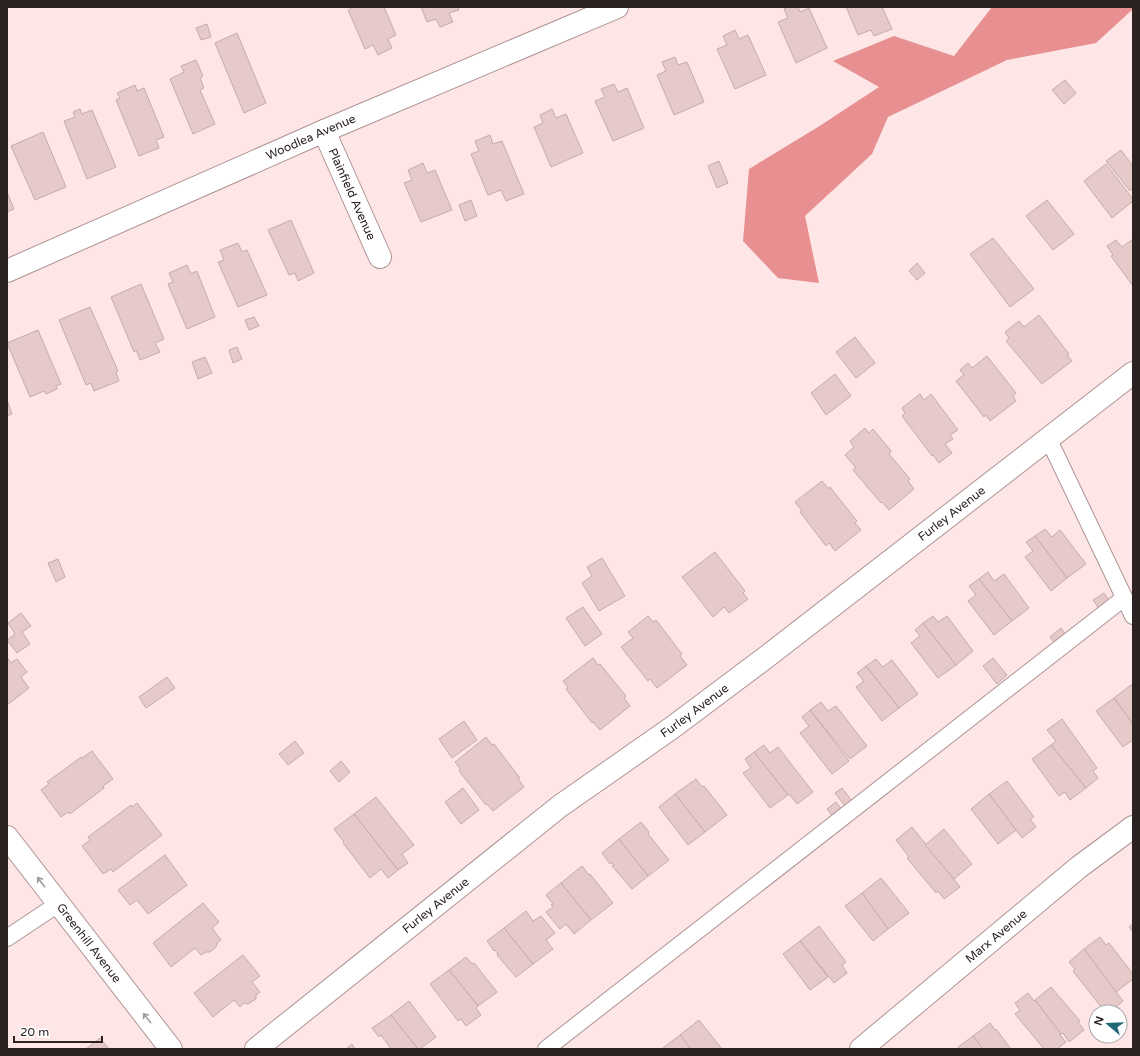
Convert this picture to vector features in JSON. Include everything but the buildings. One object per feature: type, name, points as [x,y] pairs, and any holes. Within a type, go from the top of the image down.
[{"type":"street","name":"Woodlea Avenue","points":[[7,271],[324,131],[617,7]]},
{"type":"street","name":"Plainfield Avenue","points":[[324,131],[380,257]]},
{"type":"street","name":"Furley Avenue","points":[[256,1049],[560,806],[769,656],[1133,373]]},
{"type":"street","name":"Marx Avenue","points":[[861,1049],[1080,867],[1133,827]]},
{"type":"street","name":"Greenhill Avenue","points":[[7,836],[171,1049]]},
{"type":"lane","points":[[1048,438],[1133,616]]},
{"type":"lane","points":[[546,1049],[1124,598]]},
{"type":"lane","points":[[7,938],[58,904]]},
{"type":"shaded area","points":[[992,7],[1133,7],[1133,9],[1096,43],[1007,60],[888,117],[872,154],[805,216],[819,283],[778,278],[743,241],[749,169],[818,127],[879,87],[833,61],[894,36],[954,56]]}]
